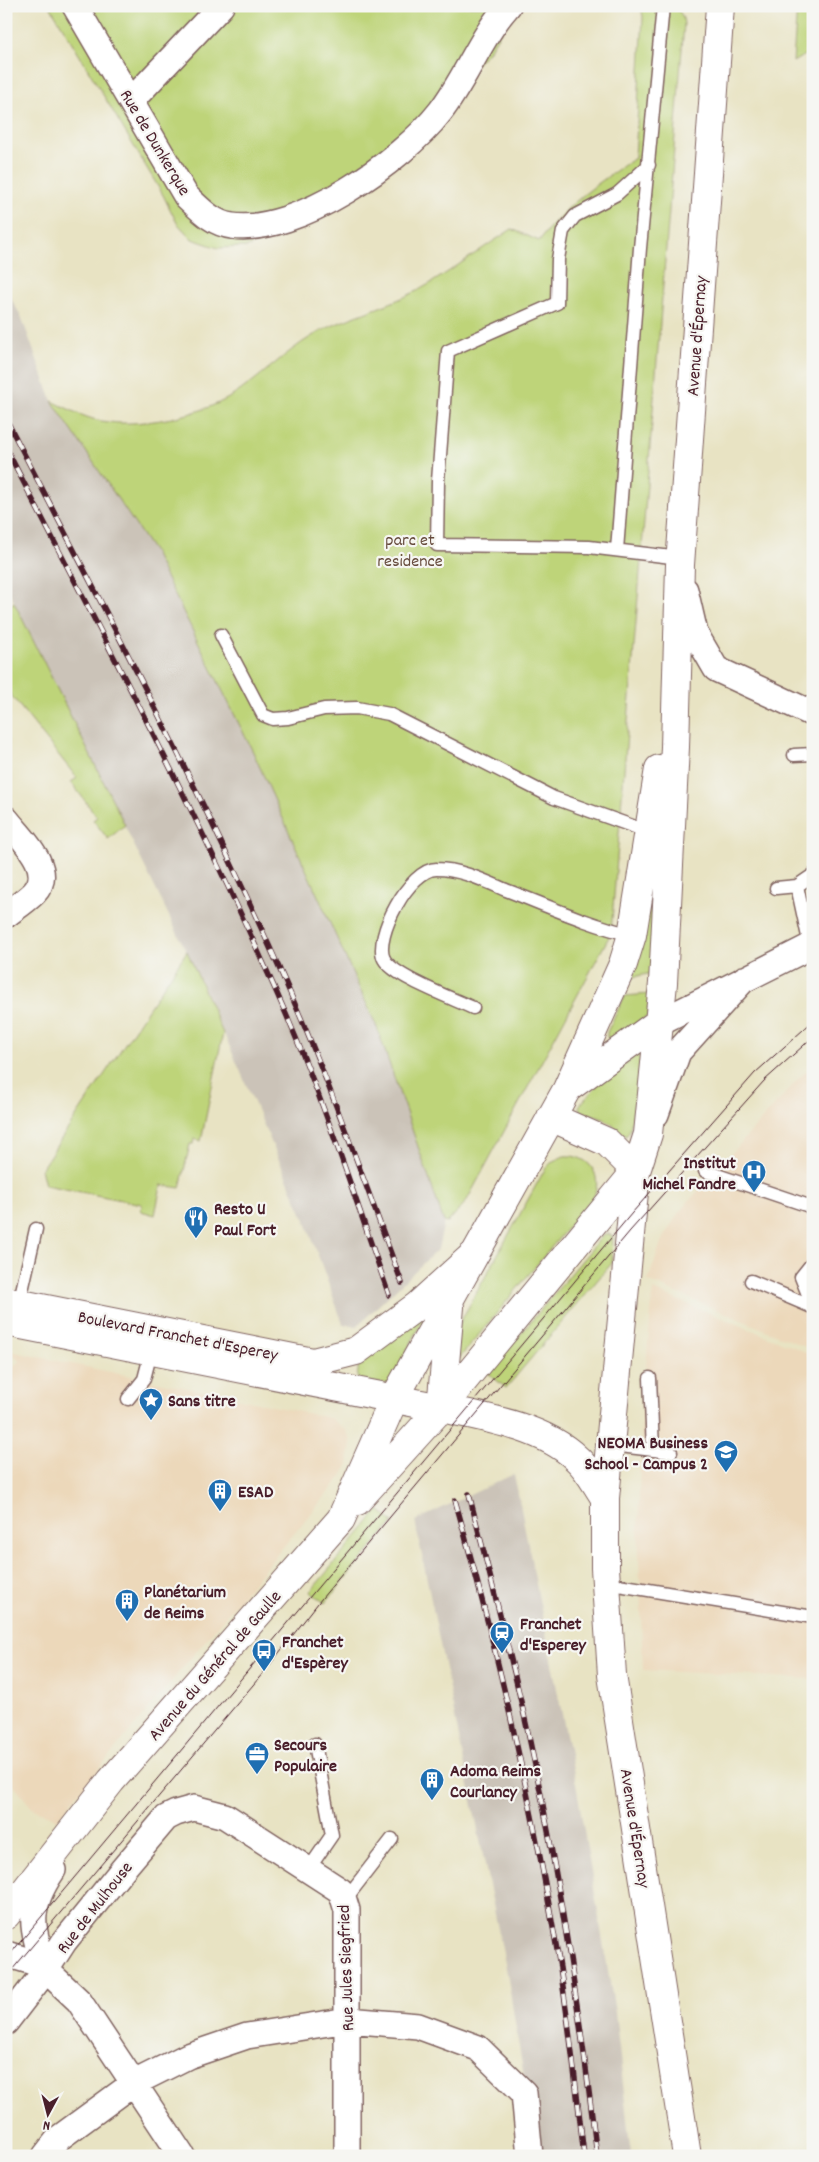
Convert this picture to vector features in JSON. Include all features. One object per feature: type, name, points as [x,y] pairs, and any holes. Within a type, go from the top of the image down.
[{"type":"main road","name":"Avenue d'Épernay","points":[[676,667],[680,561],[720,6]]},
{"type":"main road","name":"Avenue du Général de Gaulle","points":[[9,1902],[111,1781],[341,1519],[394,1399],[567,1089],[619,973],[632,935],[676,667]]},
{"type":"main road","points":[[341,1519],[441,1408],[636,1171],[648,1134],[667,939],[676,667]]},
{"type":"main road","points":[[567,1089],[658,1023]]},
{"type":"main road","points":[[551,1117],[607,1142],[636,1171]]},
{"type":"main road","name":"Avenue d'Épernay","points":[[636,1171],[606,1498],[606,1582],[612,1675],[688,2156]]},
{"type":"main road","name":"Boulevard Franchet d'Esperey","points":[[11,1309],[313,1362],[356,1351],[418,1306],[476,1252]]},
{"type":"main road","points":[[441,1408],[451,1297]]},
{"type":"main road","name":"Boulevard Franchet d'Esperey","points":[[11,1309],[152,1352],[493,1419],[553,1441],[577,1458],[606,1498]]},
{"type":"street","name":"Rue de Dunkerque","points":[[75,6],[186,196],[208,217],[232,226],[274,224],[320,205],[363,180],[406,146],[440,112],[508,6]]},
{"type":"street","points":[[130,101],[221,6]]},
{"type":"street","points":[[680,561],[694,633],[716,669],[813,714]]},
{"type":"street","points":[[6,819],[39,861],[42,870],[39,886],[35,892],[6,915]]},
{"type":"street","points":[[658,1023],[744,978],[812,946]]},
{"type":"street","points":[[648,1134],[678,1052],[744,978]]},
{"type":"street","points":[[46,1970],[33,1927],[36,1898],[111,1781]]},
{"type":"street","name":"Rue Jules Siegfried","points":[[194,1808],[225,1816],[341,1892],[347,1910],[348,2156]]},
{"type":"street","name":"Rue de Mulhouse","points":[[6,2022],[46,1970],[64,1942],[166,1818],[194,1808]]},
{"type":"street","points":[[6,1954],[33,1962],[46,1970],[79,2001],[182,2156]]},
{"type":"street","points":[[45,2156],[59,2138],[134,2083],[188,2056],[247,2036],[348,2020],[418,2026],[478,2048],[524,2093],[530,2156]]},
{"type":"lane","points":[[617,550],[663,6]]},
{"type":"lane","points":[[649,165],[617,194],[575,216],[563,230],[558,259],[557,303],[448,351],[438,481],[437,545],[589,547],[680,561]]},
{"type":"lane","points":[[221,635],[263,715],[273,719],[288,718],[324,709],[357,708],[389,714],[554,798],[649,832]]},
{"type":"lane","points":[[794,755],[813,754]]},
{"type":"lane","points":[[473,1008],[395,971],[384,958],[381,944],[400,898],[416,878],[436,868],[477,878],[604,928],[632,935]]},
{"type":"lane","points":[[776,888],[796,886],[813,875]]},
{"type":"lane","points":[[796,886],[812,946]]},
{"type":"lane","points":[[705,1171],[809,1206],[813,1211]]},
{"type":"lane","points":[[11,1309],[36,1229]]},
{"type":"lane","points":[[813,1262],[802,1277],[813,1307]]},
{"type":"lane","points":[[751,1281],[813,1307]]},
{"type":"lane","name":"Boulevard Franchet d'Esperey","points":[[128,1399],[144,1379],[152,1352]]},
{"type":"lane","points":[[650,1378],[653,1450]]},
{"type":"lane","points":[[611,1444],[671,1452]]},
{"type":"lane","points":[[606,1582],[813,1617]]},
{"type":"lane","points":[[308,1870],[332,1835],[315,1744]]},
{"type":"lane","points":[[344,1901],[392,1839]]},
{"type":"shaded area","points":[[6,290],[21,316],[52,401],[153,551],[253,752],[376,1025],[430,1177],[444,1222],[438,1249],[357,1326],[343,1324],[306,1222],[202,983],[6,585]]},
{"type":"shaded area","name":"Institut Michel Fandre","points":[[813,1066],[813,1350],[648,1281],[661,1242],[679,1212],[801,1076]]},
{"type":"shaded area","name":"NEOMA Business School - Campus 2","points":[[653,1290],[813,1355],[813,1679],[643,1670],[638,1527],[642,1408]]},
{"type":"shaded area","points":[[10,1351],[330,1418],[346,1430],[351,1442],[348,1465],[342,1476],[57,1819],[33,1809],[6,1776],[6,1372],[20,1361]]},
{"type":"shaded area","points":[[514,1474],[576,1784],[615,2012],[631,2156],[537,2156],[507,1973],[415,1521]]},
{"type":"green space","points":[[50,6],[517,6],[488,52],[318,217],[248,247],[218,248],[192,239],[177,223],[163,195]]},
{"type":"green space","name":"parc et residence","points":[[641,6],[669,6],[674,8],[679,11],[684,24],[611,933],[466,1202],[447,1223],[444,1222],[376,1025],[253,752],[153,551],[52,401],[93,419],[129,423],[170,418],[210,407],[241,390],[291,350],[312,336],[418,290],[512,229],[539,241],[571,206],[595,186],[635,158],[643,17]]},
{"type":"green space","points":[[797,6],[813,6],[813,50],[793,62]]},
{"type":"green space","points":[[14,602],[125,825],[108,839],[93,820],[97,817],[71,782],[77,778],[6,689],[6,608]]},
{"type":"green space","points":[[658,875],[652,973],[633,977],[637,965],[647,878]]},
{"type":"green space","points":[[187,951],[223,1033],[201,1141],[194,1139],[193,1144],[190,1144],[180,1188],[161,1185],[155,1215],[141,1211],[142,1204],[45,1185],[41,1169]]},
{"type":"green space","points":[[650,994],[648,1016],[612,1038],[607,1037],[607,1032],[625,996]]},
{"type":"green space","points":[[638,1054],[641,1060],[630,1130],[626,1136],[604,1118],[580,1111],[579,1106],[600,1082]]},
{"type":"green space","points":[[564,1156],[580,1158],[591,1167],[595,1173],[596,1180],[594,1196],[457,1361],[458,1326],[545,1169],[553,1161]]},
{"type":"green space","points":[[604,1234],[609,1234],[613,1237],[612,1263],[506,1388],[488,1373]]},
{"type":"green space","points":[[426,1315],[389,1384],[357,1381],[359,1359]]},
{"type":"green space","points":[[379,1510],[393,1522],[325,1603],[310,1592]]},
{"type":"tram line","points":[[6,1959],[632,1213],[755,1073],[813,1021]]},
{"type":"tram line","points":[[6,1977],[264,1672],[322,1598],[630,1231],[764,1081],[813,1037]]},
{"type":"railway","points":[[6,419],[157,712],[265,936],[326,1078],[402,1283]]},
{"type":"railway","points":[[6,448],[186,799],[254,942],[314,1083],[389,1295]]},
{"type":"railway","points":[[469,1494],[526,1723],[553,1855],[570,1955],[597,2156]]},
{"type":"railway","points":[[455,1500],[499,1667],[536,1836],[565,2001],[584,2156]]},
{"type":"place","name":"Institut Michel Fandre","points":[[754,1193]]},
{"type":"place","name":"Resto U Paul Fort","points":[[196,1239]]},
{"type":"place","name":"Sans titre","points":[[151,1421]]},
{"type":"place","name":"NEOMA Business School - Campus 2","points":[[726,1473]]},
{"type":"place","name":"ESAD","points":[[220,1512]]},
{"type":"place","name":"Planétarium de Reims","points":[[127,1622]]},
{"type":"place","name":"Franchet d'Esperey","points":[[502,1654]]},
{"type":"place","name":"Franchet d'Espèrey","points":[[264,1672]]},
{"type":"place","name":"Secours Populaire","points":[[257,1775]]},
{"type":"place","name":"Adoma Reims Courlancy","points":[[432,1801]]}]
